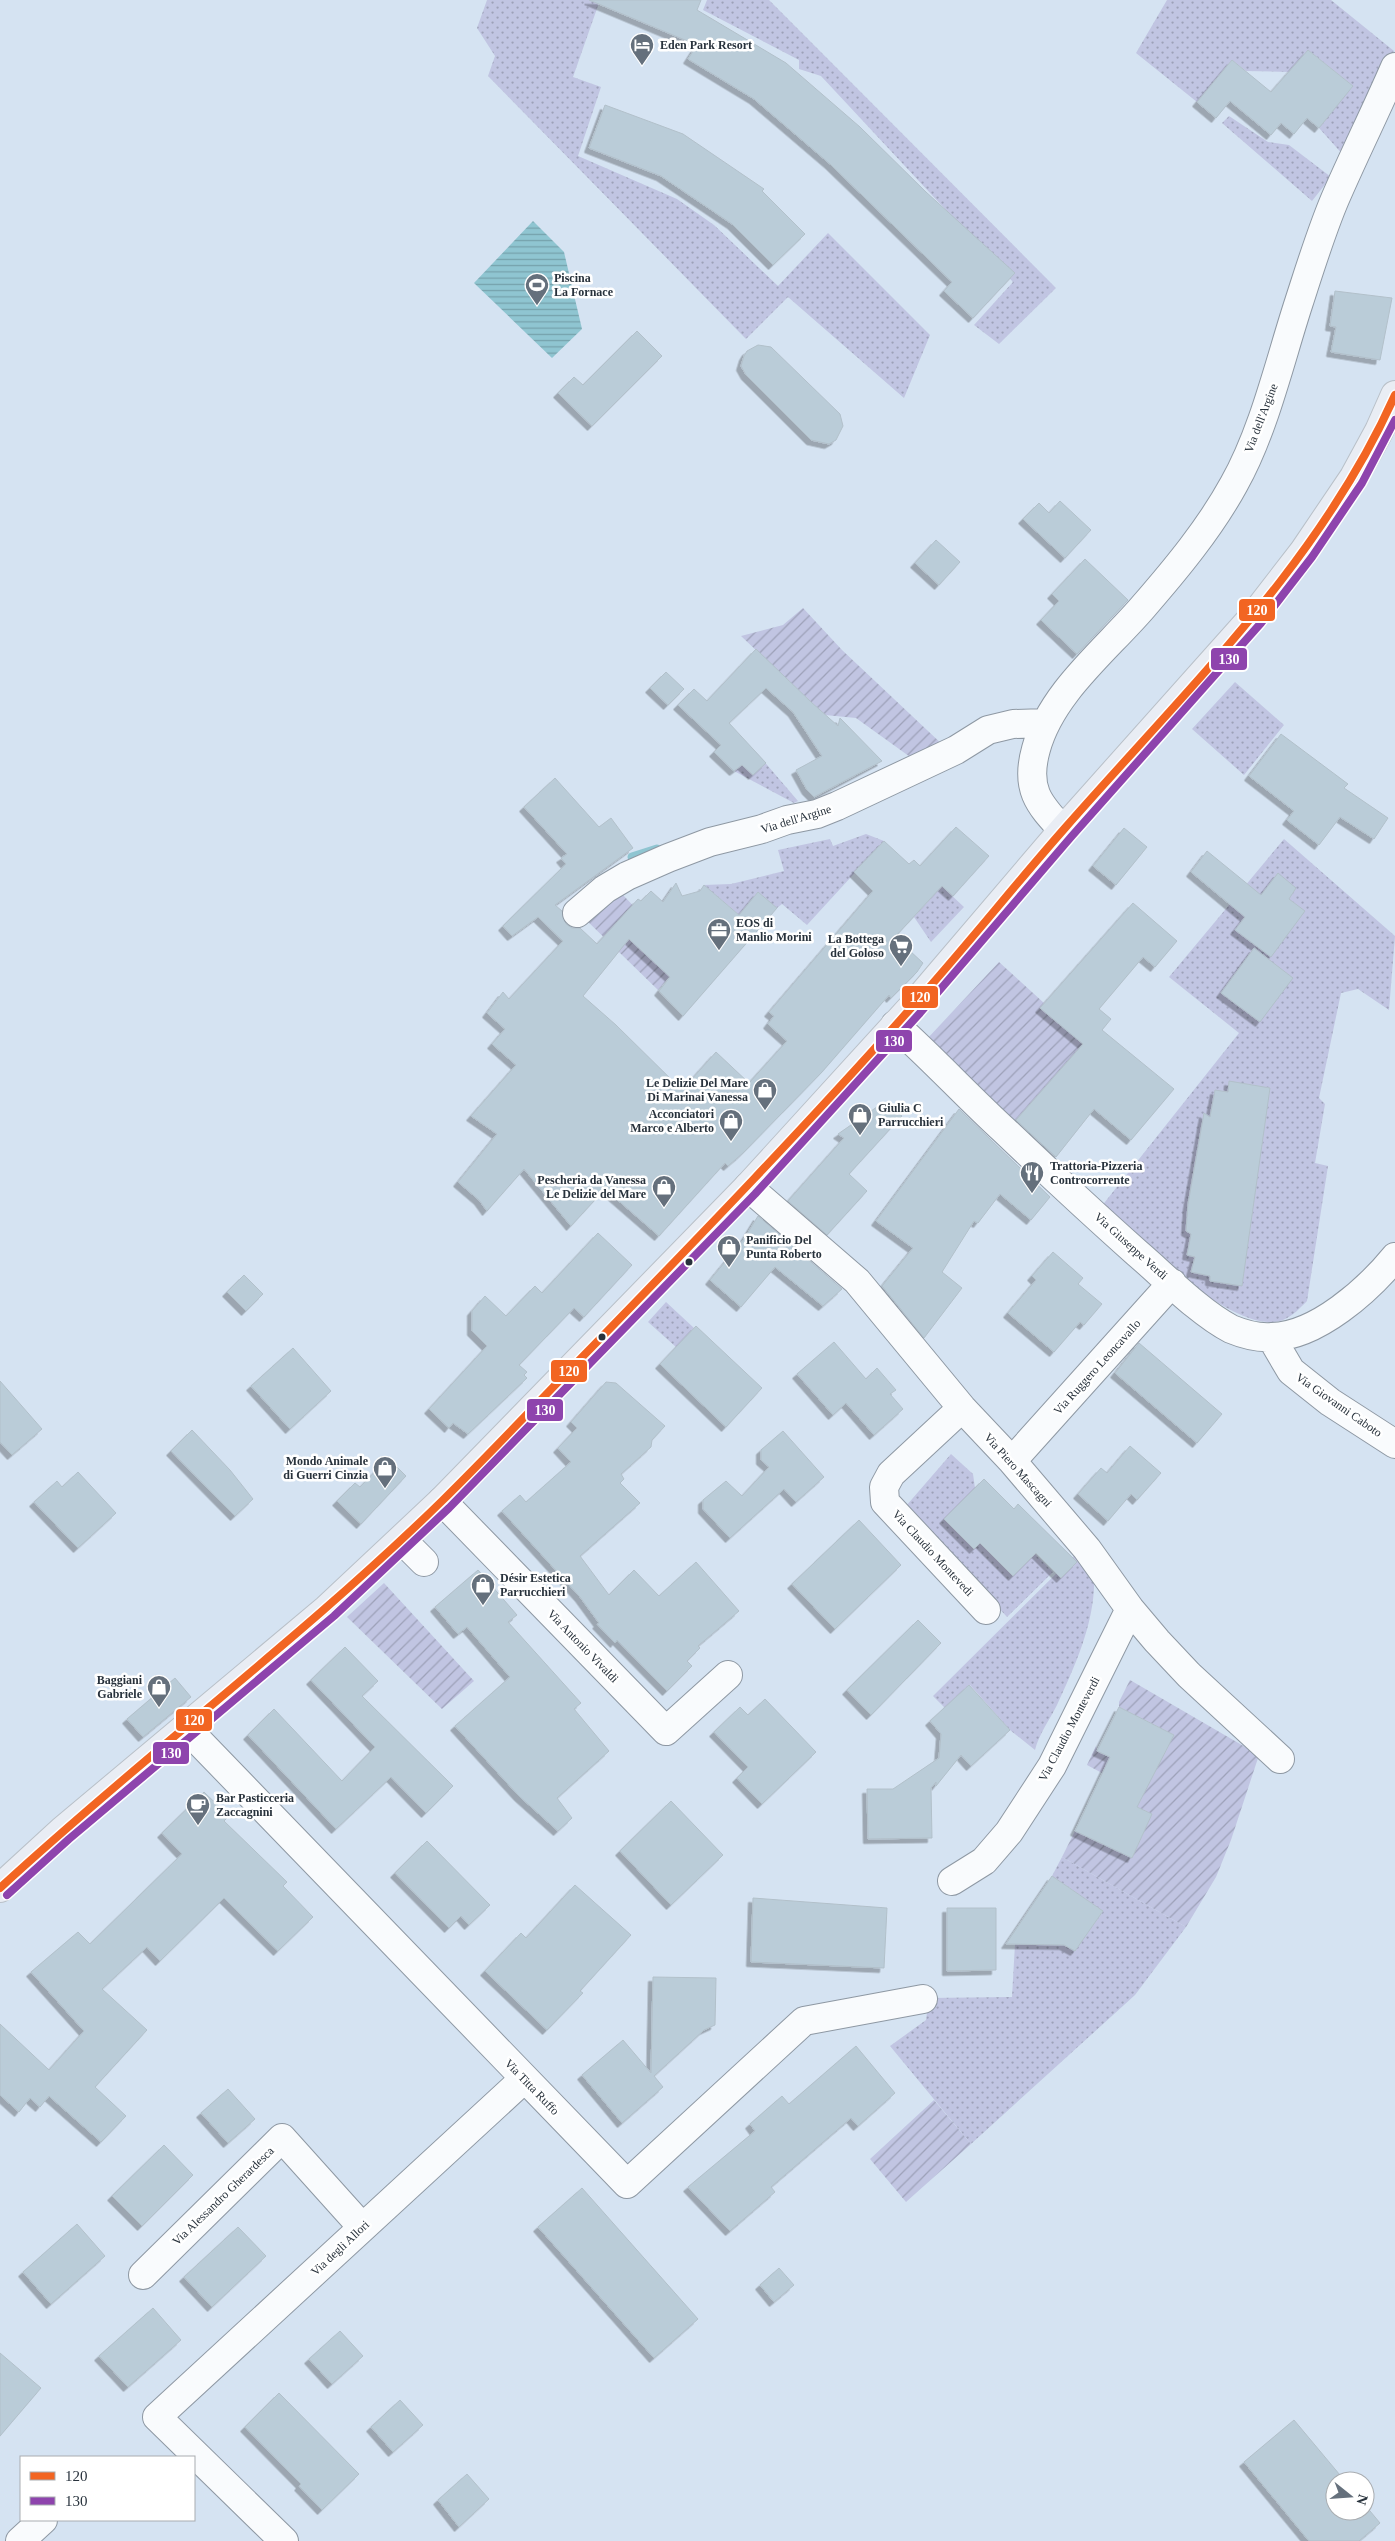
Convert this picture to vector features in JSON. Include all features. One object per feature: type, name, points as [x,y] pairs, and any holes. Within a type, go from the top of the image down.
[{"type":"main road","points":[[0,1888],[62,1831],[328,1609],[402,1540],[748,1187],[896,1025],[1063,830],[1253,617],[1304,551],[1368,452],[1395,395]]},
{"type":"street","name":"Via dell'Argine","points":[[1063,830],[1036,799],[1032,784],[1034,758],[1046,723],[1074,684],[1181,562],[1235,483],[1275,382],[1298,302],[1335,200],[1395,67]]},
{"type":"street","name":"Via dell'Argine","points":[[577,912],[605,889],[668,858],[710,842],[762,829],[787,820],[817,814],[854,799],[956,750],[988,730],[1013,724],[1046,723]]},
{"type":"street","name":"Via Giuseppe Verdi","points":[[896,1025],[1004,1130],[1172,1283],[1232,1329],[1250,1335],[1271,1337],[1302,1330],[1333,1314],[1365,1289],[1395,1257]]},
{"type":"street","name":"Via Piero Mascagni","points":[[748,1187],[857,1281],[962,1408],[1016,1456],[1130,1609],[1189,1675],[1280,1760]]},
{"type":"street","name":"Via Ruggero Leoncavallo","points":[[1016,1456],[1172,1283]]},
{"type":"street","name":"Via Giovanni Caboto","points":[[1271,1337],[1291,1371],[1330,1402],[1395,1444]]},
{"type":"street","name":"Via Claudio Montevedi","points":[[962,1408],[891,1474],[884,1487],[885,1502],[986,1610]]},
{"type":"street","name":"Via Antonio Vivaldi","points":[[442,1501],[666,1731],[728,1675]]},
{"type":"street","points":[[402,1540],[424,1562]]},
{"type":"street","name":"Via Claudio Monteverdi","points":[[952,1881],[984,1861],[1009,1832],[1052,1766],[1130,1609]]},
{"type":"street","name":"Via Titta Ruffo","points":[[186,1728],[627,2184],[804,2021],[924,1999]]},
{"type":"street","name":"Via degli Allori","points":[[284,2541],[157,2417],[524,2079]]},
{"type":"street","name":"Via Alessandro Gherardesca","points":[[143,2275],[282,2138],[362,2227]]},
{"type":"street","points":[[20,2541],[42,2521]]},
{"type":"shaded area","points":[[487,0],[600,0],[573,77],[601,87],[578,156],[677,199],[714,225],[778,286],[828,233],[930,335],[904,398],[788,297],[746,339],[488,76],[495,56],[477,28]]},
{"type":"shaded area","points":[[707,0],[769,0],[1056,288],[999,344],[974,325],[1013,282],[821,76],[799,69],[799,60],[703,10]]},
{"type":"shaded area","points":[[1167,0],[1331,0],[1394,51],[1345,157],[1319,128],[1353,86],[1308,50],[1290,72],[1246,71],[1232,60],[1197,102],[1136,53]]},
{"type":"shaded area","points":[[1229,116],[1268,142],[1289,145],[1331,177],[1312,201],[1222,123]]},
{"type":"shaded area","name":"Piscina La Fornace","points":[[533,221],[564,252],[582,329],[552,358],[474,283]]},
{"type":"shaded area","points":[[803,608],[842,650],[945,747],[913,759],[856,718],[825,715],[741,636],[783,625]]},
{"type":"shaded area","points":[[1235,682],[1284,725],[1244,775],[1192,729]]},
{"type":"shaded area","points":[[756,752],[798,801],[794,803],[734,771]]},
{"type":"shaded area","points":[[866,834],[884,841],[807,925],[782,904],[777,908],[758,892],[739,915],[704,885],[731,884],[784,871],[778,850],[830,839],[833,846]]},
{"type":"shaded area","points":[[1284,839],[1395,936],[1389,1010],[1358,989],[1341,993],[1319,1098],[1325,1104],[1315,1163],[1328,1166],[1307,1301],[1296,1312],[1283,1320],[1263,1322],[1239,1314],[1187,1282],[1101,1207],[1239,1033],[1169,977]]},
{"type":"shaded area","points":[[659,867],[623,895],[684,959],[658,990],[581,915]]},
{"type":"shaded area","points":[[933,878],[964,907],[931,942],[914,917],[934,895]]},
{"type":"shaded area","points":[[999,962],[1044,1003],[1040,1008],[1083,1044],[1014,1122],[927,1039]]},
{"type":"shaded area","points":[[666,1302],[694,1328],[676,1347],[648,1322]]},
{"type":"shaded area","points":[[951,1454],[973,1474],[975,1488],[944,1519],[974,1549],[980,1543],[1013,1576],[1035,1554],[1053,1572],[1007,1617],[906,1506]]},
{"type":"shaded area","points":[[1074,1556],[1094,1576],[1092,1609],[1071,1675],[1039,1738],[1035,1750],[1010,1730],[970,1685],[945,1708],[933,1696]]},
{"type":"shaded area","points":[[384,1583],[474,1681],[442,1709],[347,1617]]},
{"type":"shaded area","points":[[1130,1680],[1259,1755],[1231,1840],[1216,1877],[1186,1927],[1062,1857],[1075,1831],[1132,1858],[1152,1814],[1096,1787],[1102,1773],[1087,1765],[1096,1746],[1097,1751],[1151,1778],[1174,1735],[1119,1707],[1119,1702]]},
{"type":"shaded area","points":[[1062,1857],[1186,1927],[1135,1995],[971,2144],[890,2046],[926,2020],[929,1998],[1012,1997],[1015,1944],[1064,1945],[1075,1951],[1103,1911],[1052,1876]]},
{"type":"shaded area","points":[[934,2100],[971,2144],[906,2202],[870,2159]]},
{"type":"building","points":[[589,0],[701,0],[697,10],[786,63],[860,127],[926,192],[1015,273],[973,318],[944,291],[952,282],[830,164],[754,99],[688,59],[697,45]]},
{"type":"building","points":[[1308,50],[1353,86],[1319,128],[1307,118],[1294,134],[1281,123],[1271,135],[1230,101],[1216,118],[1197,102],[1232,60],[1271,92]]},
{"type":"building","points":[[605,105],[683,134],[764,189],[762,191],[805,234],[773,265],[732,224],[661,176],[589,148]]},
{"type":"building","points":[[1335,291],[1392,298],[1380,360],[1331,352],[1336,327],[1330,326]]},
{"type":"building","points":[[637,331],[662,356],[592,426],[558,393],[574,377],[583,385]]},
{"type":"building","points":[[758,345],[771,347],[840,414],[843,426],[836,440],[829,444],[811,440],[746,375],[741,366],[744,356],[747,351]]},
{"type":"building","points":[[1060,501],[1091,530],[1065,558],[1023,519],[1039,503],[1049,513]]},
{"type":"building","points":[[936,540],[960,562],[939,585],[915,563]]},
{"type":"building","points":[[1085,559],[1128,600],[1077,654],[1041,620],[1059,601],[1052,594]]},
{"type":"building","points":[[756,649],[838,726],[840,718],[882,761],[814,797],[807,790],[796,770],[822,756],[793,712],[766,688],[729,723],[766,763],[753,775],[742,765],[734,771],[714,752],[721,745],[678,705],[694,689],[707,701]]},
{"type":"building","points":[[666,672],[684,689],[668,705],[650,688]]},
{"type":"building","points":[[1281,734],[1348,784],[1344,788],[1388,818],[1374,839],[1340,817],[1319,845],[1287,820],[1294,811],[1249,776]]},
{"type":"building","points":[[555,778],[599,827],[611,818],[633,848],[555,905],[562,911],[566,924],[572,928],[580,928],[597,944],[638,899],[641,901],[651,891],[663,902],[676,883],[682,896],[700,891],[704,885],[739,915],[758,892],[777,908],[683,1016],[659,991],[670,977],[629,939],[583,996],[616,1025],[682,1090],[716,1052],[749,1083],[787,1041],[768,1024],[774,1016],[769,1012],[873,891],[854,872],[884,841],[909,864],[914,860],[920,866],[956,827],[989,856],[953,896],[942,886],[895,937],[923,963],[917,972],[891,998],[889,995],[822,1072],[743,1153],[728,1166],[725,1163],[659,1236],[605,1189],[571,1226],[524,1169],[487,1211],[479,1200],[458,1182],[497,1134],[471,1116],[516,1065],[492,1044],[505,1029],[487,1013],[503,992],[509,999],[563,941],[538,917],[512,936],[503,926],[566,864],[561,858],[567,854],[524,807]]},
{"type":"building","points":[[1124,828],[1147,847],[1116,885],[1093,866]]},
{"type":"building","points":[[1207,851],[1261,895],[1278,873],[1296,888],[1289,899],[1305,911],[1271,957],[1235,930],[1245,917],[1191,872]]},
{"type":"building","points":[[1133,903],[1177,941],[1155,967],[1143,957],[1099,1009],[1111,1019],[1102,1030],[1174,1089],[1131,1140],[1094,1109],[1056,1157],[1016,1120],[1083,1044],[1040,1008]]},
{"type":"building","points":[[1254,948],[1293,978],[1260,1022],[1221,993]]},
{"type":"building","points":[[1229,1081],[1270,1088],[1242,1286],[1210,1281],[1210,1276],[1191,1272],[1195,1257],[1187,1255],[1191,1234],[1186,1231],[1188,1204],[1204,1113],[1210,1117],[1215,1090],[1228,1092]]},
{"type":"building","points":[[884,1102],[902,1116],[849,1174],[867,1191],[827,1235],[788,1201],[844,1138],[838,1134]]},
{"type":"building","points":[[959,1109],[1050,1197],[1031,1220],[1000,1194],[978,1223],[974,1221],[942,1272],[962,1288],[924,1338],[882,1286],[913,1248],[876,1221]]},
{"type":"building","points":[[758,1216],[842,1289],[823,1306],[775,1267],[741,1307],[710,1280],[744,1239]]},
{"type":"building","points":[[598,1233],[632,1265],[584,1317],[574,1308],[519,1365],[527,1372],[524,1375],[527,1378],[468,1434],[453,1423],[449,1428],[429,1409],[487,1346],[472,1331],[472,1311],[485,1296],[506,1316],[535,1286],[542,1293]]},
{"type":"building","points":[[1053,1252],[1083,1278],[1078,1284],[1102,1304],[1084,1325],[1080,1322],[1054,1352],[1008,1313],[1036,1280],[1032,1276]]},
{"type":"building","points":[[244,1275],[263,1294],[246,1311],[227,1292]]},
{"type":"building","points":[[696,1326],[762,1388],[726,1427],[660,1364]]},
{"type":"building","points":[[834,1342],[866,1379],[877,1368],[896,1390],[890,1394],[903,1409],[874,1435],[846,1403],[833,1415],[797,1374]]},
{"type":"building","points":[[1139,1343],[1222,1414],[1197,1443],[1115,1373]]},
{"type":"building","points":[[293,1348],[331,1391],[290,1429],[251,1386]]},
{"type":"building","points":[[0,1381],[42,1429],[12,1455],[0,1442]]},
{"type":"building","points":[[606,1382],[616,1383],[665,1426],[652,1440],[651,1447],[621,1474],[624,1479],[620,1483],[640,1503],[580,1556],[609,1595],[634,1570],[659,1596],[696,1562],[739,1611],[698,1646],[700,1648],[687,1661],[692,1666],[667,1691],[617,1640],[615,1643],[597,1624],[599,1623],[580,1597],[502,1511],[520,1495],[526,1502],[571,1462],[558,1448],[577,1428],[571,1422]]},
{"type":"building","points":[[192,1430],[230,1470],[253,1499],[235,1516],[171,1451]]},
{"type":"building","points":[[783,1431],[824,1477],[796,1502],[784,1489],[730,1538],[703,1509],[703,1500],[726,1481],[742,1496],[769,1467],[761,1460],[761,1450]]},
{"type":"building","points":[[1130,1446],[1161,1473],[1137,1500],[1131,1494],[1108,1521],[1078,1494],[1101,1468],[1107,1473]]},
{"type":"building","points":[[388,1458],[406,1476],[361,1524],[337,1501],[355,1483],[360,1487]]},
{"type":"building","points":[[78,1472],[116,1513],[78,1548],[34,1502],[57,1481],[62,1487]]},
{"type":"building","points":[[984,1479],[1014,1509],[1018,1504],[1077,1562],[1061,1578],[1036,1553],[1013,1576],[980,1543],[974,1549],[944,1519]]},
{"type":"building","points":[[859,1520],[901,1565],[835,1629],[792,1584]]},
{"type":"building","points":[[478,1570],[517,1615],[508,1622],[581,1703],[574,1709],[609,1751],[557,1798],[572,1818],[558,1831],[519,1796],[455,1726],[510,1677],[467,1627],[458,1634],[435,1607]]},
{"type":"building","points":[[918,1620],[941,1643],[871,1715],[847,1690]]},
{"type":"building","points":[[345,1647],[378,1681],[362,1696],[453,1786],[426,1813],[391,1777],[336,1829],[248,1735],[274,1709],[342,1781],[375,1747],[311,1680]]},
{"type":"building","name":"Baggiani Gabriele","points":[[175,1678],[191,1697],[143,1737],[127,1719]]},
{"type":"building","points":[[969,1685],[1010,1730],[971,1766],[961,1755],[936,1786],[936,1782],[931,1788],[932,1838],[868,1839],[867,1789],[893,1789],[939,1758],[941,1734],[930,1721]]},
{"type":"building","points":[[765,1699],[816,1752],[762,1804],[737,1778],[748,1767],[714,1732],[740,1707],[748,1715]]},
{"type":"building","points":[[1119,1707],[1174,1735],[1137,1807],[1152,1814],[1132,1858],[1075,1831],[1110,1757],[1097,1751]]},
{"type":"building","points":[[204,1792],[229,1816],[224,1821],[287,1882],[283,1886],[313,1917],[278,1951],[224,1898],[160,1961],[147,1947],[102,1989],[147,2030],[95,2087],[126,2116],[101,2142],[49,2096],[40,2107],[30,2098],[19,2112],[0,2095],[0,2024],[49,2070],[84,2031],[31,1972],[78,1932],[90,1944],[182,1854],[162,1833]]},
{"type":"building","points":[[671,1801],[723,1855],[671,1905],[620,1851]]},
{"type":"building","points":[[427,1841],[490,1905],[469,1925],[461,1916],[449,1928],[395,1873]]},
{"type":"building","points":[[1052,1876],[1103,1911],[1075,1951],[1064,1945],[1006,1944]]},
{"type":"building","points":[[575,1885],[631,1935],[580,1991],[583,1993],[547,2030],[485,1971],[521,1933],[526,1938]]},
{"type":"building","points":[[753,1898],[887,1908],[884,1968],[751,1962]]},
{"type":"building","points":[[947,1908],[996,1908],[996,1970],[947,1971]]},
{"type":"building","points":[[653,1977],[716,1978],[715,2025],[704,2030],[654,2076],[663,2087],[622,2123],[582,2075],[623,2040],[651,2073]]},
{"type":"building","points":[[856,2046],[895,2093],[858,2126],[851,2118],[771,2187],[775,2192],[730,2231],[688,2187],[755,2131],[750,2124],[782,2096],[789,2104]]},
{"type":"building","points":[[228,2089],[255,2119],[228,2143],[201,2113]]},
{"type":"building","points":[[164,2145],[193,2175],[142,2226],[112,2196]]},
{"type":"building","points":[[582,2188],[698,2319],[654,2358],[538,2227]]},
{"type":"building","points":[[77,2224],[105,2256],[51,2304],[23,2272]]},
{"type":"building","points":[[238,2227],[266,2256],[212,2307],[184,2277]]},
{"type":"building","points":[[779,2268],[794,2285],[774,2302],[760,2285]]},
{"type":"building","points":[[153,2308],[181,2340],[128,2387],[99,2356]]},
{"type":"building","points":[[340,2331],[363,2356],[332,2384],[309,2359]]},
{"type":"building","points":[[0,2353],[41,2388],[0,2436]]},
{"type":"building","points":[[279,2393],[359,2474],[322,2510],[299,2486],[301,2484],[245,2427]]},
{"type":"building","points":[[400,2400],[423,2425],[393,2452],[371,2427]]},
{"type":"building","points":[[1294,2420],[1337,2471],[1325,2471],[1325,2521],[1375,2521],[1375,2517],[1380,2523],[1359,2541],[1309,2541],[1244,2462]]},
{"type":"building","points":[[467,2474],[489,2499],[459,2527],[438,2500]]},
{"type":"waterway","points":[[632,857],[657,849]]},
{"type":"transit line","name":"120","points":[[0,1888],[110,1791],[279,1649],[389,1552],[442,1501],[794,1137],[931,986],[1065,828],[1247,623],[1289,570],[1329,514],[1364,456],[1395,395]]},
{"type":"transit line","name":"130","points":[[7,1895],[69,1839],[334,1616],[449,1508],[755,1194],[920,1013],[1071,837],[1261,623],[1312,557],[1362,483],[1395,420]]},
{"type":"place","name":"Eden Park Resort","points":[[642,66]]},
{"type":"place","name":"Piscina La Fornace","points":[[537,306]]},
{"type":"place","name":"EOS di Manlio Morini","points":[[719,951]]},
{"type":"place","name":"La Bottega del Goloso","points":[[901,967]]},
{"type":"place","name":"Le Delizie Del Mare Di Marinai Vanessa","points":[[765,1111]]},
{"type":"place","name":"Giulia C Parrucchieri","points":[[860,1136]]},
{"type":"place","name":"Acconciatori Marco e Alberto","points":[[731,1142]]},
{"type":"place","name":"Trattoria-Pizzeria Controcorrente","points":[[1032,1194]]},
{"type":"place","name":"Pescheria da Vanessa Le Delizie del Mare","points":[[664,1208]]},
{"type":"place","name":"Panificio Del Punta Roberto","points":[[729,1268]]},
{"type":"place","name":"Mondo Animale di Guerri Cinzia","points":[[385,1489]]},
{"type":"place","name":"Désir Estetica Parrucchieri","points":[[483,1606]]},
{"type":"place","name":"Baggiani Gabriele","points":[[159,1708]]},
{"type":"place","name":"Bar Pasticceria Zaccagnini","points":[[198,1826]]}]
